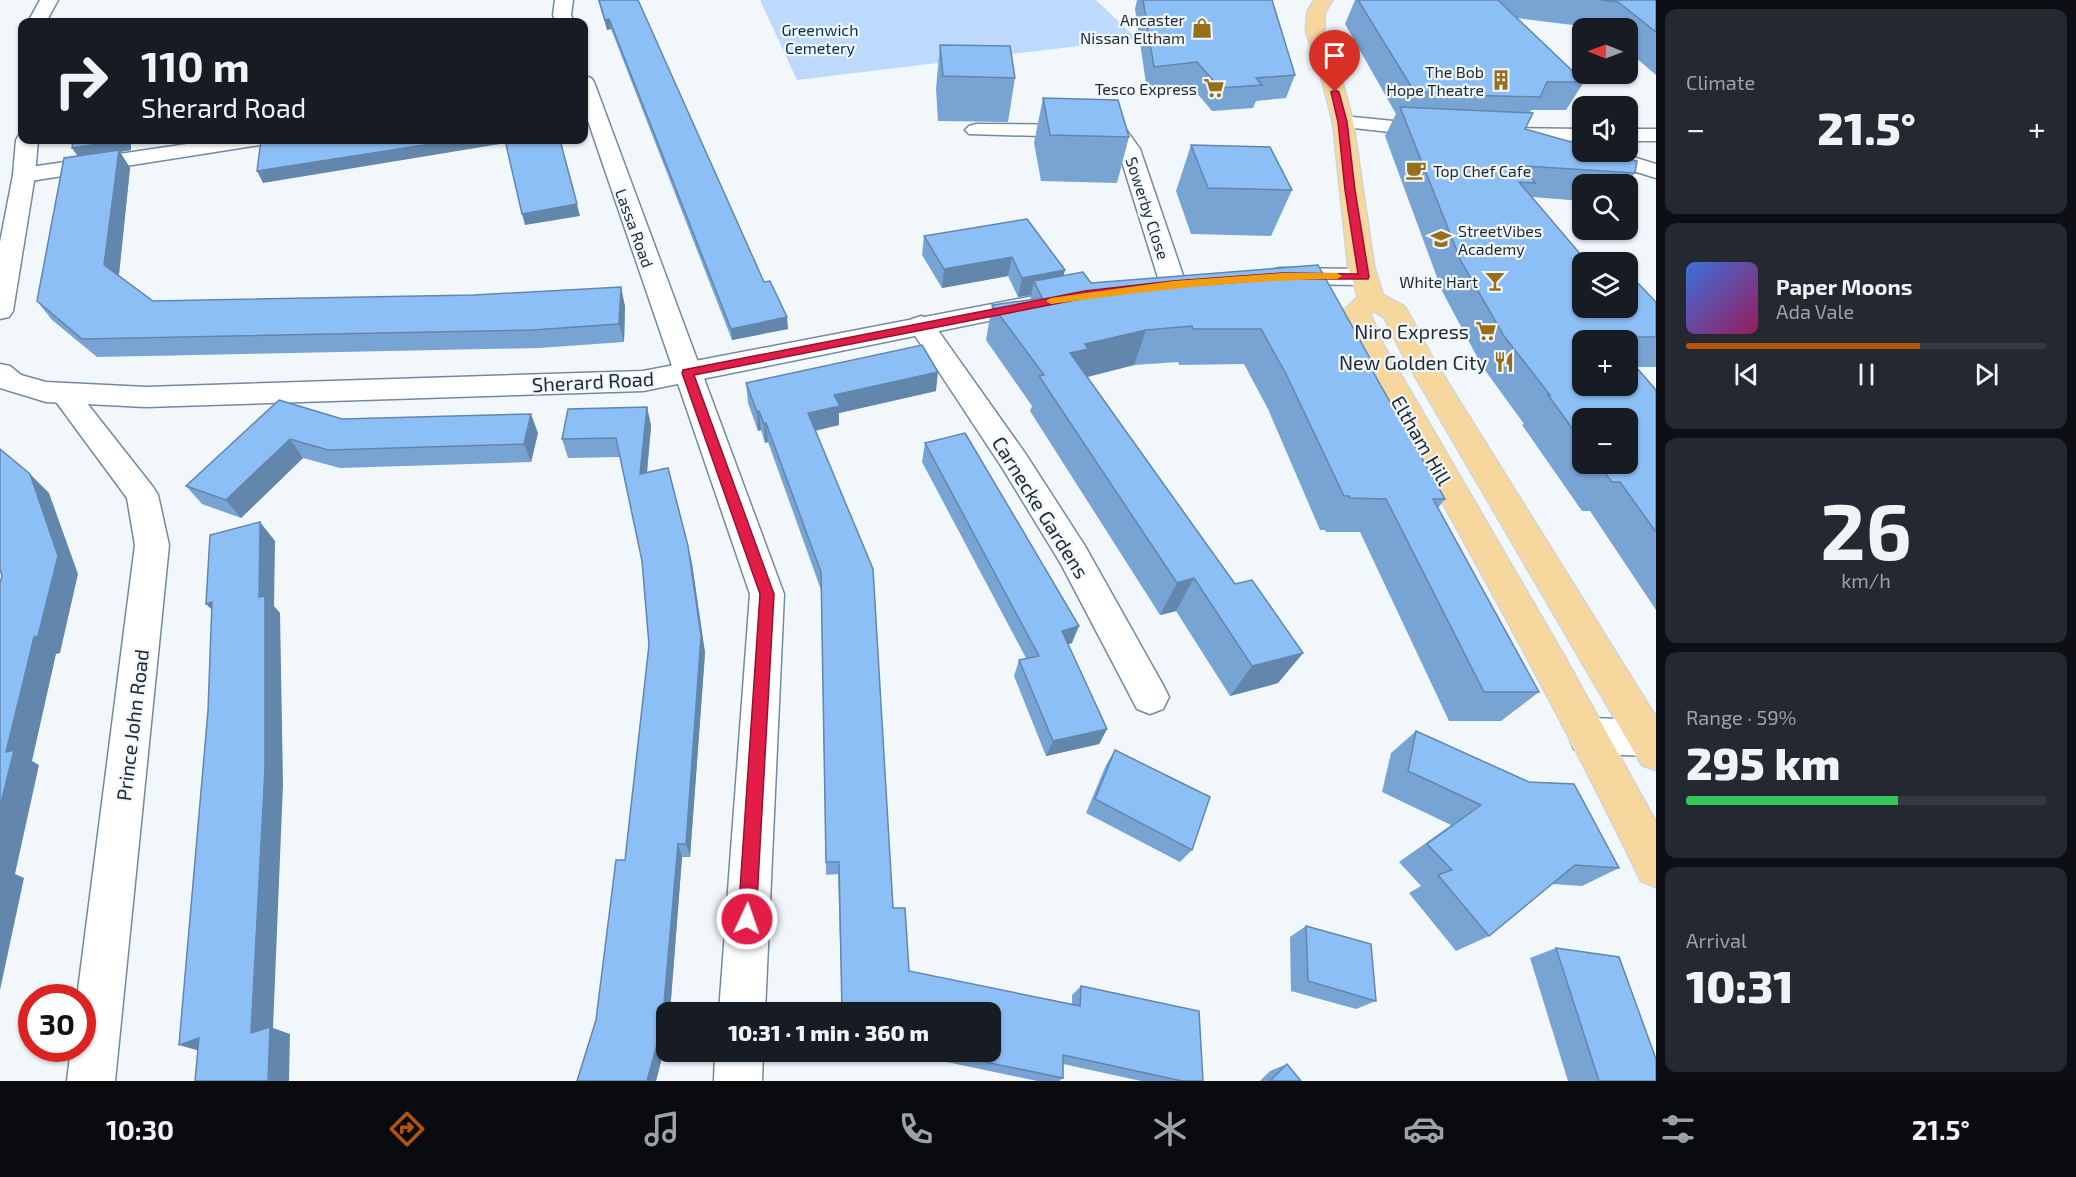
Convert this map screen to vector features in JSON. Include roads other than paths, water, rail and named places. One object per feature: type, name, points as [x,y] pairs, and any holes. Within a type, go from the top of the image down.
[{"type":"main road","points":[[1323,0],[1316,13],[1315,32],[1330,73],[1343,122],[1350,190],[1368,288]]},
{"type":"main road","name":"Eltham Hill","points":[[1653,742],[1418,357],[1395,312],[1368,288],[1356,311],[1369,344],[1588,736],[1656,866]]},
{"type":"street","points":[[39,18],[49,0]]},
{"type":"street","points":[[563,18],[564,0]]},
{"type":"street","name":"Lassa Road","points":[[588,98],[767,594],[743,1002]]},
{"type":"street","points":[[1343,122],[1458,133]]},
{"type":"street","name":"Sowerby Close","points":[[976,130],[1117,133],[1129,149],[1173,284]]},
{"type":"street","points":[[1479,134],[1572,137]]},
{"type":"street","points":[[1638,135],[1656,135]]},
{"type":"street","points":[[0,311],[8,223],[24,175],[27,144]]},
{"type":"street","points":[[24,175],[227,144]]},
{"type":"street","points":[[1628,162],[1656,171]]},
{"type":"street","points":[[1249,279],[1329,276],[1368,288]]},
{"type":"street","name":"Sherard Road","points":[[2,381],[65,395],[146,397],[643,381],[1062,299]]},
{"type":"street","name":"Carnecke Gardens","points":[[921,325],[1014,460],[1073,555],[1150,697]]},
{"type":"street","name":"Prince John Road","points":[[65,395],[142,495],[152,545],[91,1081]]},
{"type":"street","points":[[1588,736],[1653,742]]},
{"type":"street","points":[[738,1081],[739,1062]]},
{"type":"place","name":"Ancaster Nissan Eltham","points":[[1202,28]]},
{"type":"place","name":"The Bob Hope Theatre","points":[[1501,80]]},
{"type":"place","name":"Tesco Express","points":[[1214,88]]},
{"type":"place","name":"Top Chef Cafe","points":[[1416,170]]},
{"type":"place","name":"StreetVibes Academy","points":[[1441,239]]},
{"type":"place","name":"White Hart","points":[[1495,281]]},
{"type":"place","name":"Niro Express","points":[[1486,331]]},
{"type":"place","name":"New Golden City","points":[[1504,362]]},
{"type":"park label","name":"Greenwich Cemetery","points":[[820,38]]}]
